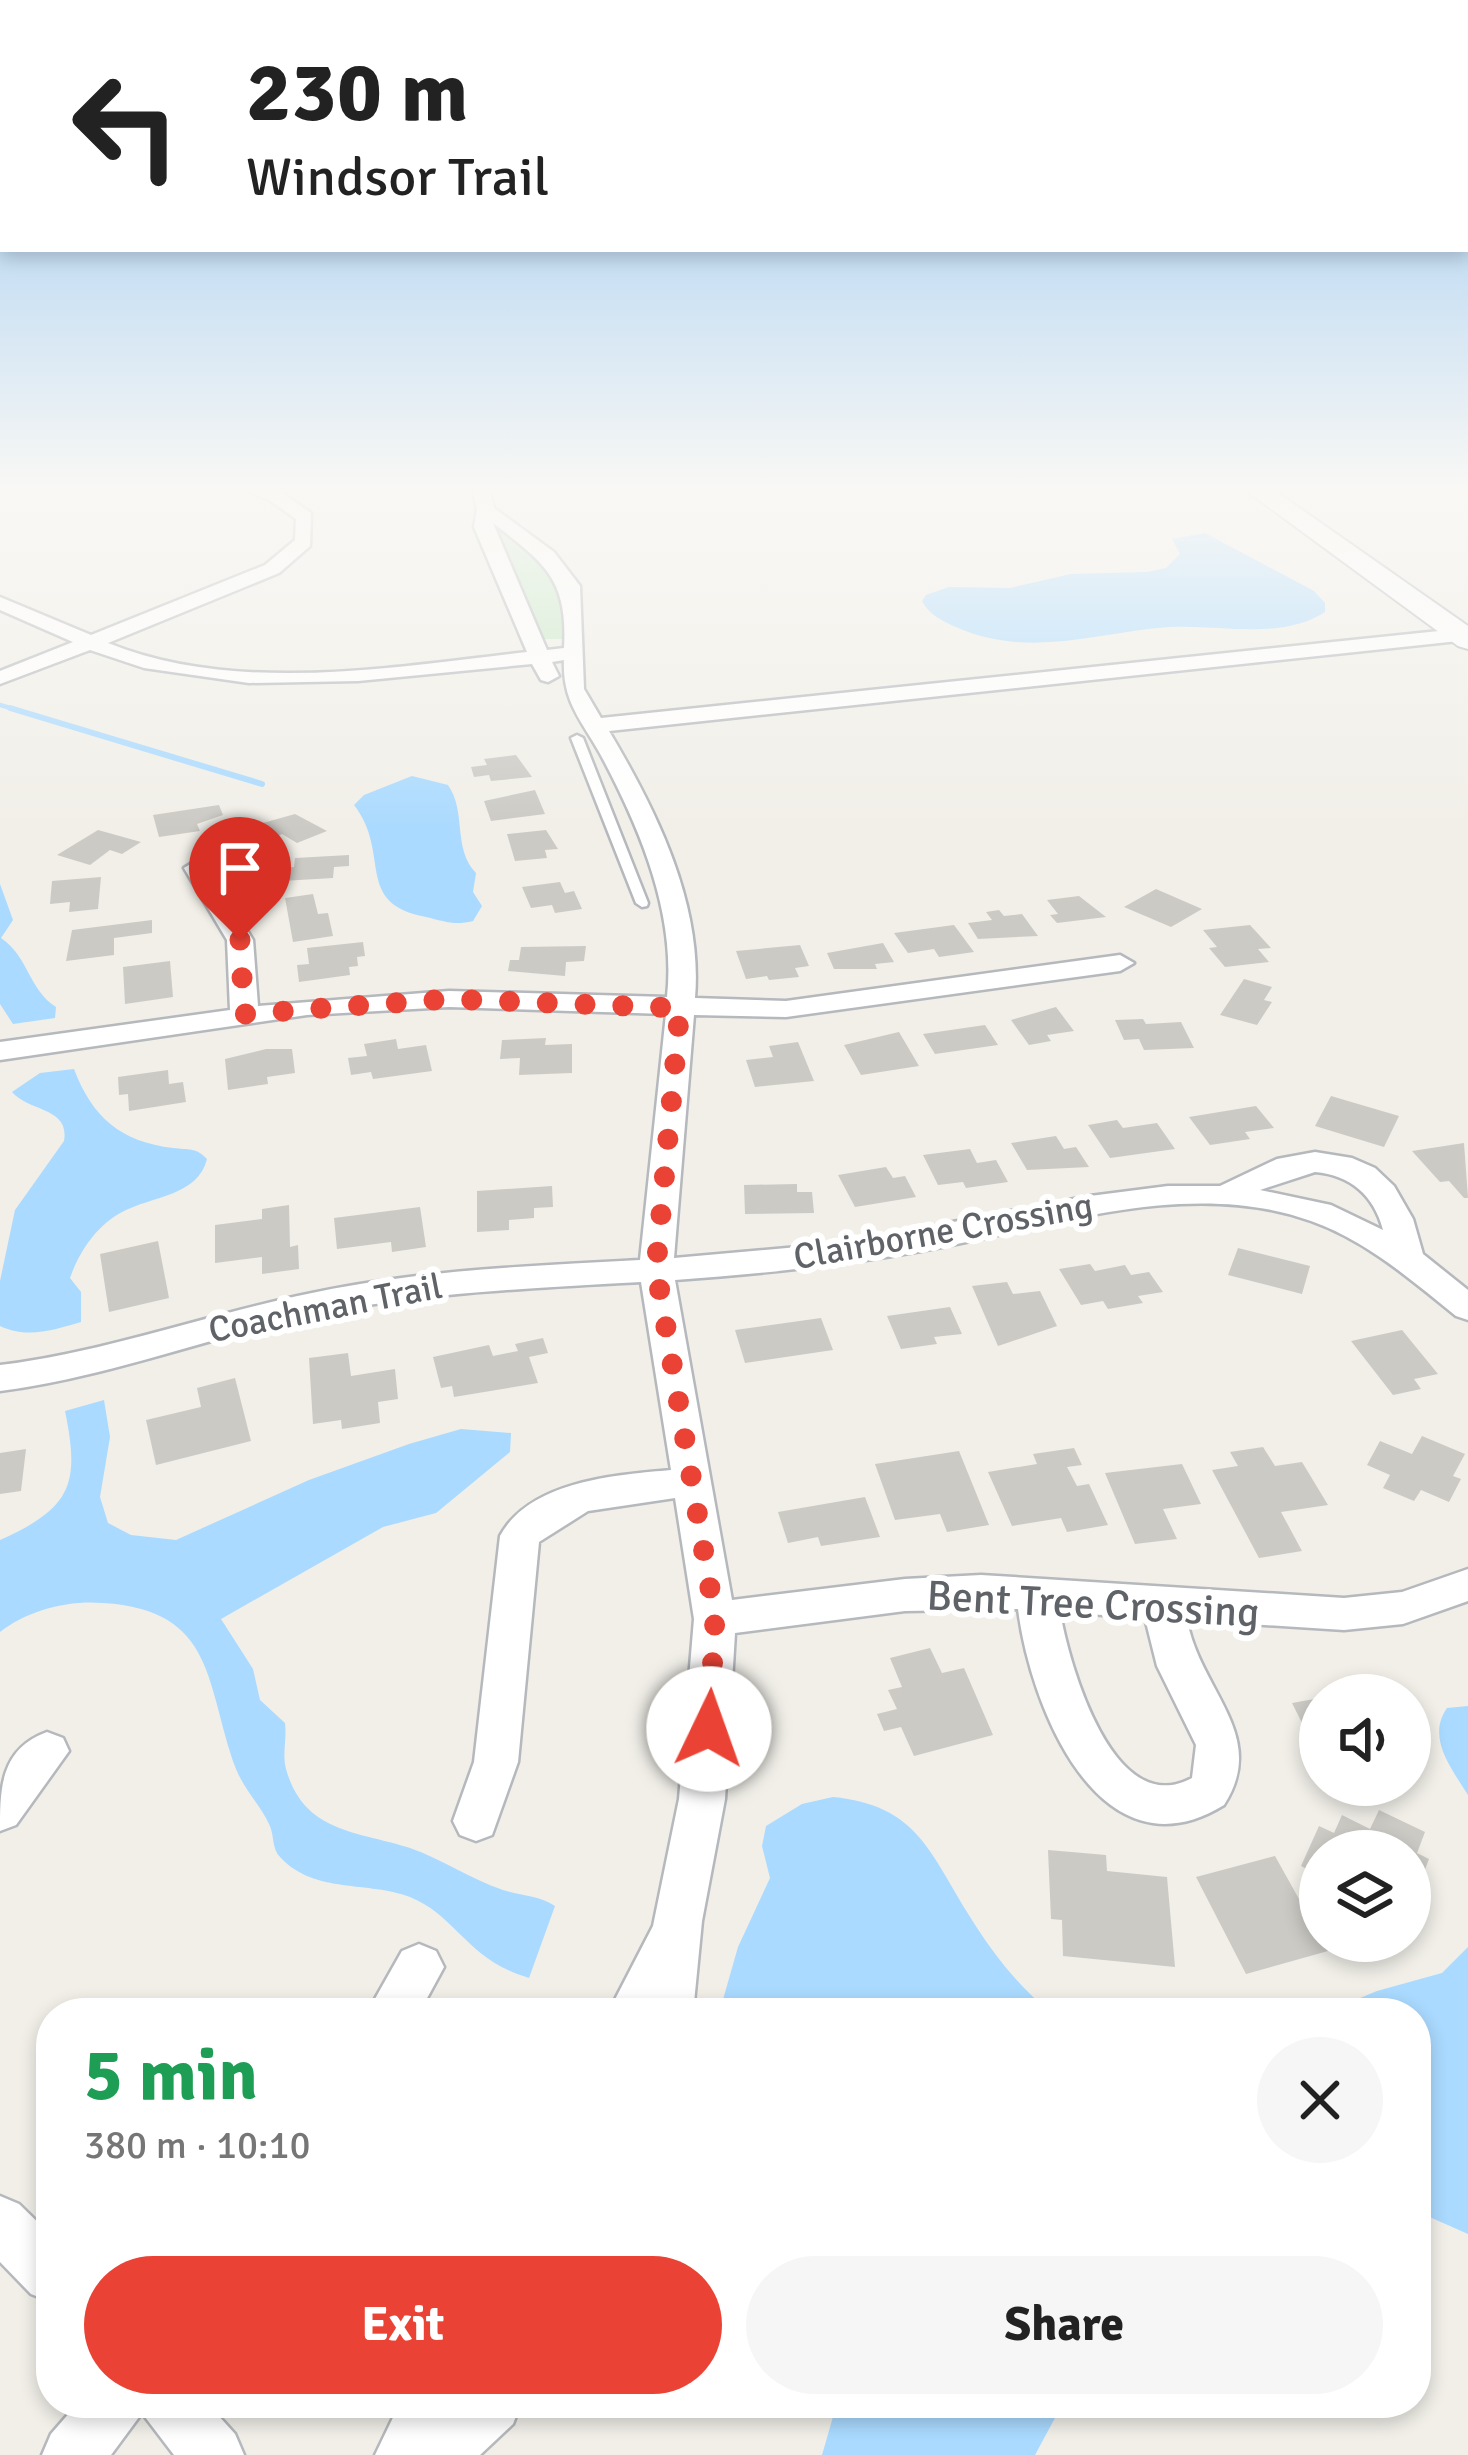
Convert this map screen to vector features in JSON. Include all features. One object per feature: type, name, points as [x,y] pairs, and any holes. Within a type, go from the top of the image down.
[{"type":"main road","points":[[1415,601],[1466,636]]},
{"type":"street","points":[[0,677],[198,601]]},
{"type":"street","points":[[515,601],[559,694],[585,732],[616,762],[623,811],[674,903],[685,959],[656,1268],[715,1618],[702,1799],[678,1921],[670,1998]]},
{"type":"street","points":[[573,601],[570,679],[585,732]]},
{"type":"street","points":[[0,603],[90,642],[182,670],[265,677],[574,653]]},
{"type":"street","points":[[585,732],[1466,636]]},
{"type":"street","points":[[197,868],[240,940],[244,1014]]},
{"type":"street","points":[[0,1051],[244,1014],[449,999],[786,1009],[1120,963]]},
{"type":"street","name":"Clairborne Crossing","points":[[1230,1194],[1276,1168],[1302,1162],[1326,1162],[1354,1171],[1393,1202],[1406,1254]]},
{"type":"street","name":"Clairborne Crossing","points":[[656,1268],[847,1253],[1149,1194],[1230,1194],[1318,1213],[1406,1254],[1468,1308]]},
{"type":"street","name":"Coachman Trail","points":[[0,1378],[44,1374],[253,1316],[348,1297],[446,1282],[656,1268]]},
{"type":"street","points":[[476,1821],[496,1762],[520,1536],[544,1516],[588,1497],[693,1482]]},
{"type":"street","name":"Bent Tree Crossing","points":[[715,1618],[942,1592],[1344,1615],[1402,1608],[1468,1586]]},
{"type":"street","points":[[1037,1594],[1047,1660],[1094,1760],[1107,1778],[1135,1799],[1170,1806],[1203,1793],[1214,1782],[1221,1754],[1178,1667],[1164,1604]]},
{"type":"street","points":[[0,1811],[46,1751]]},
{"type":"street","points":[[640,1998],[678,1921]]},
{"type":"street","points":[[401,1998],[419,1967]]},
{"type":"street","points":[[0,2223],[36,2259]]},
{"type":"street","points":[[71,2455],[104,2418]]},
{"type":"street","points":[[181,2418],[214,2455]]},
{"type":"street","points":[[405,2455],[424,2418]]},
{"type":"street","points":[[437,2455],[476,2418]]},
{"type":"lane","points":[[623,811],[642,903]]},
{"type":"green space","points":[[523,601],[563,601],[567,639],[539,639]]},
{"type":"water","points":[[922,601],[1323,601],[1325,612],[1270,629],[1170,627],[1038,643],[985,637],[958,628],[933,614]]},
{"type":"water","points":[[412,776],[448,785],[454,796],[464,852],[476,873],[473,892],[482,906],[473,921],[449,922],[404,910],[381,888],[371,841],[354,805],[364,795]]},
{"type":"water","points":[[0,884],[13,920],[1,938],[56,1007],[55,1018],[13,1024],[0,1004]]},
{"type":"water","points":[[74,1069],[100,1114],[124,1133],[155,1145],[195,1151],[207,1159],[184,1188],[122,1212],[90,1240],[70,1278],[81,1292],[81,1322],[40,1332],[10,1330],[0,1326],[0,1281],[15,1210],[64,1141],[64,1130],[55,1116],[12,1092],[40,1073]]},
{"type":"water","points":[[104,1400],[110,1437],[100,1497],[108,1523],[131,1535],[176,1540],[309,1480],[409,1444],[461,1429],[511,1433],[510,1452],[436,1513],[383,1527],[221,1619],[253,1669],[260,1700],[285,1723],[286,1769],[294,1790],[319,1818],[410,1848],[491,1885],[555,1906],[529,1978],[491,1960],[440,1915],[410,1897],[326,1882],[281,1858],[269,1824],[236,1769],[201,1657],[168,1620],[140,1609],[76,1603],[36,1612],[0,1632],[0,1540],[43,1517],[65,1491],[71,1457],[65,1411]]},
{"type":"water","points":[[1468,1706],[1468,1795],[1444,1753],[1439,1731],[1447,1708]]},
{"type":"water","points":[[833,1797],[861,1802],[883,1810],[917,1834],[995,1953],[1035,1998],[723,1998],[738,1947],[770,1878],[762,1846],[766,1826],[802,1804]]},
{"type":"water","points":[[1468,1947],[1468,2234],[1431,2218],[1431,1998],[1360,1998],[1442,1973]]},
{"type":"water","points":[[833,2418],[1055,2418],[1035,2455],[822,2455]]},
{"type":"building","points":[[516,755],[532,777],[491,781],[489,775],[474,777],[471,767],[487,765],[484,759]]},
{"type":"building","points":[[535,790],[545,814],[491,821],[484,801]]},
{"type":"building","points":[[219,805],[223,815],[197,824],[200,831],[159,837],[153,815]]},
{"type":"building","points":[[295,814],[327,831],[297,843],[282,834],[264,841],[242,829]]},
{"type":"building","points":[[98,830],[141,842],[122,854],[110,850],[90,865],[57,855]]},
{"type":"building","points":[[546,830],[558,849],[545,850],[547,858],[515,861],[507,834]]},
{"type":"building","points":[[349,855],[349,866],[334,867],[333,878],[282,881],[283,868],[294,867],[295,858]]},
{"type":"building","points":[[101,877],[98,909],[69,912],[70,902],[50,904],[52,881]]},
{"type":"building","points":[[560,882],[565,893],[574,891],[582,909],[555,913],[552,905],[531,908],[522,887]]},
{"type":"building","points":[[1156,889],[1202,909],[1171,927],[1124,907]]},
{"type":"building","points":[[313,894],[318,914],[328,913],[333,936],[293,942],[285,898]]},
{"type":"building","points":[[1079,896],[1106,917],[1057,923],[1050,915],[1058,914],[1047,900]]},
{"type":"building","points":[[999,910],[1004,916],[1022,914],[1038,936],[978,939],[968,923],[992,920],[986,912]]},
{"type":"building","points":[[152,920],[152,933],[114,938],[114,955],[66,961],[72,930]]},
{"type":"building","points":[[954,925],[974,952],[939,957],[934,949],[908,953],[894,933]]},
{"type":"building","points":[[1250,925],[1271,948],[1258,949],[1269,962],[1225,967],[1209,948],[1217,947],[1203,930]]},
{"type":"building","points":[[363,942],[365,956],[357,957],[358,966],[349,967],[350,975],[299,982],[297,965],[309,964],[307,948]]},
{"type":"building","points":[[883,943],[894,962],[875,964],[877,969],[834,969],[827,953]]},
{"type":"building","points":[[800,945],[809,966],[795,968],[799,977],[769,980],[767,976],[746,979],[736,951]]},
{"type":"building","points":[[586,946],[584,961],[566,962],[565,976],[508,971],[510,960],[519,960],[521,947]]},
{"type":"building","points":[[170,961],[173,997],[125,1004],[123,967]]},
{"type":"building","points":[[1244,979],[1272,987],[1264,1000],[1272,1002],[1257,1025],[1220,1015]]},
{"type":"building","points":[[1056,1007],[1074,1031],[1047,1035],[1051,1041],[1029,1045],[1011,1020]]},
{"type":"building","points":[[1143,1019],[1146,1024],[1181,1022],[1194,1048],[1144,1050],[1139,1039],[1124,1040],[1115,1020]]},
{"type":"building","points":[[985,1025],[998,1045],[935,1054],[923,1034]]},
{"type":"building","points":[[899,1032],[919,1066],[861,1075],[844,1045]]},
{"type":"building","points":[[546,1038],[545,1045],[572,1044],[572,1073],[519,1075],[520,1058],[500,1059],[502,1040]]},
{"type":"building","points":[[396,1039],[398,1049],[426,1045],[432,1071],[373,1079],[371,1072],[351,1075],[348,1058],[367,1056],[364,1044]]},
{"type":"building","points":[[798,1042],[814,1081],[755,1087],[746,1060],[773,1057],[769,1046]]},
{"type":"building","points":[[266,1049],[292,1049],[295,1073],[267,1077],[268,1084],[228,1090],[225,1059]]},
{"type":"building","points":[[168,1070],[169,1084],[183,1082],[186,1102],[129,1111],[128,1094],[119,1095],[118,1077]]},
{"type":"building","points":[[1331,1096],[1399,1116],[1384,1147],[1315,1126]]},
{"type":"building","points":[[1256,1106],[1274,1128],[1245,1132],[1250,1139],[1210,1145],[1189,1117]]},
{"type":"building","points":[[1117,1120],[1123,1128],[1157,1123],[1175,1149],[1110,1158],[1088,1125]]},
{"type":"building","points":[[1056,1136],[1064,1149],[1076,1147],[1089,1167],[1027,1170],[1011,1143]]},
{"type":"building","points":[[1464,1143],[1468,1198],[1449,1181],[1440,1182],[1412,1151]]},
{"type":"building","points":[[970,1149],[977,1163],[996,1160],[1008,1182],[966,1188],[963,1182],[938,1185],[923,1155]]},
{"type":"building","points":[[886,1167],[893,1178],[905,1176],[916,1197],[855,1207],[838,1175]]},
{"type":"building","points":[[797,1184],[797,1192],[812,1192],[814,1213],[745,1214],[744,1185]]},
{"type":"building","points":[[552,1186],[553,1207],[534,1208],[534,1218],[509,1220],[509,1230],[477,1232],[477,1191]]},
{"type":"building","points":[[289,1205],[290,1247],[298,1245],[299,1269],[262,1274],[262,1257],[215,1263],[215,1225],[262,1219],[262,1209]]},
{"type":"building","points":[[420,1207],[426,1247],[392,1252],[391,1242],[337,1249],[334,1218]]},
{"type":"building","points":[[158,1241],[169,1298],[109,1312],[100,1254]]},
{"type":"building","points":[[1238,1248],[1310,1266],[1302,1294],[1228,1275]]},
{"type":"building","points":[[1090,1264],[1095,1271],[1125,1265],[1131,1275],[1149,1272],[1163,1292],[1138,1296],[1143,1303],[1108,1309],[1103,1301],[1081,1305],[1059,1269]]},
{"type":"building","points":[[1007,1282],[1013,1294],[1040,1291],[1057,1326],[998,1346],[972,1286]]},
{"type":"building","points":[[950,1307],[962,1334],[934,1337],[937,1344],[901,1349],[887,1316]]},
{"type":"building","points":[[821,1318],[833,1350],[745,1363],[735,1330]]},
{"type":"building","points":[[1402,1330],[1438,1374],[1414,1379],[1421,1389],[1393,1395],[1351,1341]]},
{"type":"building","points":[[543,1338],[548,1353],[529,1357],[538,1383],[454,1397],[452,1386],[441,1388],[433,1357],[489,1345],[493,1356],[518,1351],[515,1344]]},
{"type":"building","points":[[348,1353],[351,1376],[395,1369],[398,1399],[378,1402],[380,1423],[342,1429],[341,1420],[313,1424],[309,1358]]},
{"type":"building","points":[[235,1378],[251,1441],[156,1465],[146,1420],[201,1407],[197,1388]]},
{"type":"building","points":[[1422,1436],[1465,1454],[1453,1476],[1461,1479],[1449,1502],[1421,1490],[1414,1501],[1383,1488],[1390,1475],[1367,1465],[1380,1441],[1412,1454]]},
{"type":"building","points":[[1263,1447],[1275,1466],[1302,1462],[1328,1505],[1281,1512],[1302,1551],[1259,1558],[1212,1470],[1238,1466],[1230,1452]]},
{"type":"building","points":[[1074,1448],[1082,1465],[1067,1467],[1077,1486],[1089,1484],[1108,1525],[1067,1532],[1061,1518],[1012,1526],[988,1472],[1037,1464],[1033,1454]]},
{"type":"building","points":[[26,1449],[21,1491],[0,1494],[0,1453]]},
{"type":"building","points":[[959,1451],[989,1525],[947,1532],[940,1514],[895,1520],[875,1464]]},
{"type":"building","points":[[1182,1464],[1201,1504],[1163,1509],[1177,1539],[1135,1544],[1105,1473]]},
{"type":"building","points":[[865,1497],[880,1537],[821,1546],[818,1537],[788,1543],[778,1512]]},
{"type":"building","points":[[930,1648],[942,1673],[964,1668],[993,1735],[914,1756],[901,1727],[884,1731],[877,1714],[897,1709],[888,1690],[902,1687],[890,1658]]},
{"type":"building","points":[[1379,1810],[1421,1830],[1335,1830],[1342,1815],[1370,1829]]},
{"type":"building","points":[[1048,1850],[1106,1855],[1107,1871],[1167,1877],[1175,1967],[1063,1956],[1062,1920],[1051,1919]]},
{"type":"building","points":[[1275,1856],[1299,1899],[1299,1959],[1246,1974],[1196,1877]]},
{"type":"waterway","points":[[0,705],[10,708]]},
{"type":"waterway","points":[[10,708],[20,711]]},
{"type":"waterway","points":[[10,708],[262,784]]},
{"type":"route","points":[[240,940],[244,1014],[449,999],[680,1008],[656,1268],[715,1618],[709,1729]]}]
